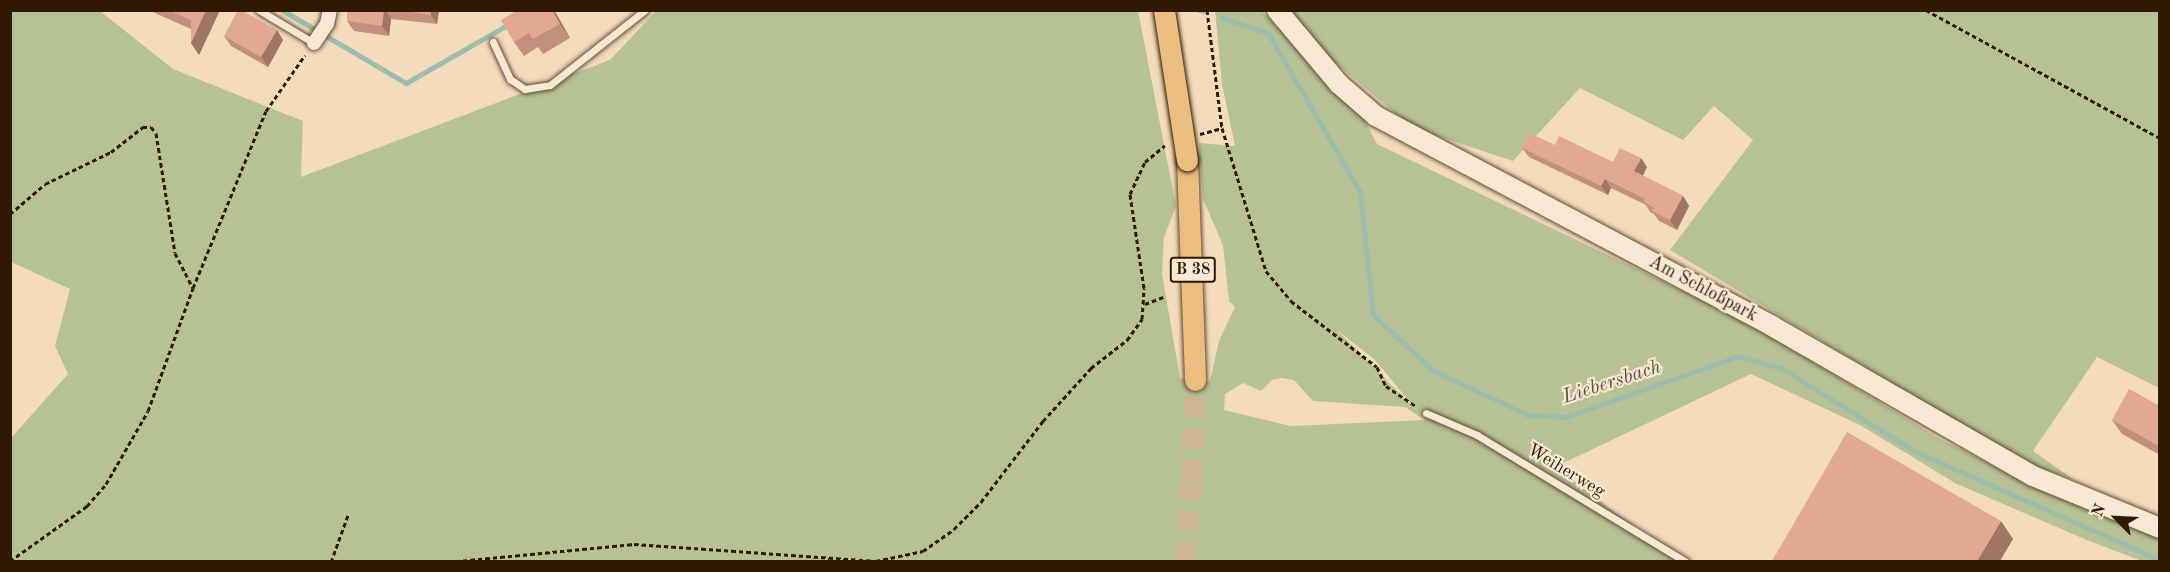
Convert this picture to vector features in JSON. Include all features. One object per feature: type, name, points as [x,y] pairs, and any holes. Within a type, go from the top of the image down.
[{"type":"main road","name":"B 38","points":[[1164,10],[1187,160],[1195,380]]},
{"type":"street","name":"Am Schloßpark","points":[[1277,10],[1339,84],[1376,116],[1772,326],[2033,476],[2160,528]]},
{"type":"street","points":[[314,43],[329,17]]},
{"type":"lane","points":[[259,10],[314,43]]},
{"type":"lane","points":[[493,42],[510,79],[525,90],[550,85],[645,10]]},
{"type":"lane","name":"Weiherweg","points":[[1426,413],[1478,435],[1686,561]]},
{"type":"path","points":[[1207,10],[1222,128],[1266,270],[1292,301],[1377,367],[1386,386],[1426,413]]},
{"type":"path","points":[[1926,10],[2160,138]]},
{"type":"path","points":[[10,561],[87,506],[106,484],[148,411],[193,288],[266,111],[314,43]]},
{"type":"path","points":[[10,214],[45,184],[111,152],[143,127],[151,127],[156,133],[175,253],[193,288]]},
{"type":"path","points":[[1193,137],[1222,128]]},
{"type":"path","points":[[448,561],[634,544],[876,561],[922,551],[954,529],[981,502],[1042,421],[1091,368],[1127,340],[1142,319],[1145,304],[1130,194],[1145,162],[1173,142]]},
{"type":"path","points":[[1145,304],[1166,296]]},
{"type":"path","points":[[331,561],[348,515]]},
{"type":"green space","points":[[11,11],[100,11],[173,69],[303,121],[301,177],[610,60],[656,11],[1138,11],[1176,206],[1164,237],[1162,274],[1180,378],[1210,381],[1219,341],[1235,307],[1229,301],[1223,245],[1203,199],[1199,143],[1235,146],[1222,84],[1215,11],[1262,11],[1363,117],[1377,144],[1745,321],[1938,438],[2037,488],[2159,534],[2159,561],[2142,561],[2089,541],[1955,483],[1860,425],[1751,374],[1555,467],[1681,562],[11,561],[10,439],[68,374],[55,346],[70,289],[11,262]],"holes":[[[1337,330],[1375,360],[1418,412]],[[1281,378],[1294,380],[1313,401],[1405,407],[1425,420],[1291,426],[1224,410],[1225,394],[1243,383],[1261,391],[1272,380]]]},
{"type":"green space","points":[[1288,11],[2159,11],[2159,388],[2097,357],[2033,451],[2073,479],[2026,463],[1670,250],[1753,140],[1714,106],[1683,140],[1580,88],[1513,161],[1413,128],[1324,53]]},
{"type":"building","points":[[168,10],[206,10],[191,43],[191,20]]},
{"type":"building","points":[[238,10],[277,30],[261,57],[224,36]]},
{"type":"building","points":[[347,10],[384,10],[382,26],[347,21]]},
{"type":"building","points":[[398,10],[431,10],[431,15]]},
{"type":"building","points":[[518,10],[552,10],[560,24],[533,39],[529,33],[514,42],[501,20]]},
{"type":"building","points":[[1529,133],[1555,145],[1559,136],[1613,162],[1620,148],[1641,158],[1634,171],[1683,196],[1670,220],[1652,211],[1654,208],[1644,202],[1645,199],[1605,179],[1601,186],[1522,148]]},
{"type":"building","points":[[2129,389],[2160,406],[2160,441],[2157,445],[2112,420]]},
{"type":"building","points":[[1847,432],[2001,521],[1977,561],[1772,561]]},
{"type":"waterway","name":"Liebersbach","points":[[282,10],[406,83],[509,24]]},
{"type":"waterway","name":"Liebersbach","points":[[1199,10],[1204,11]]},
{"type":"waterway","name":"Liebersbach","points":[[1222,18],[1268,33],[1360,192],[1373,315],[1434,371],[1528,415],[1566,417],[1738,356],[1783,369],[1914,451],[2160,560]]},
{"type":"tunnel","points":[[1185,562],[1192,480],[1195,380]]}]
